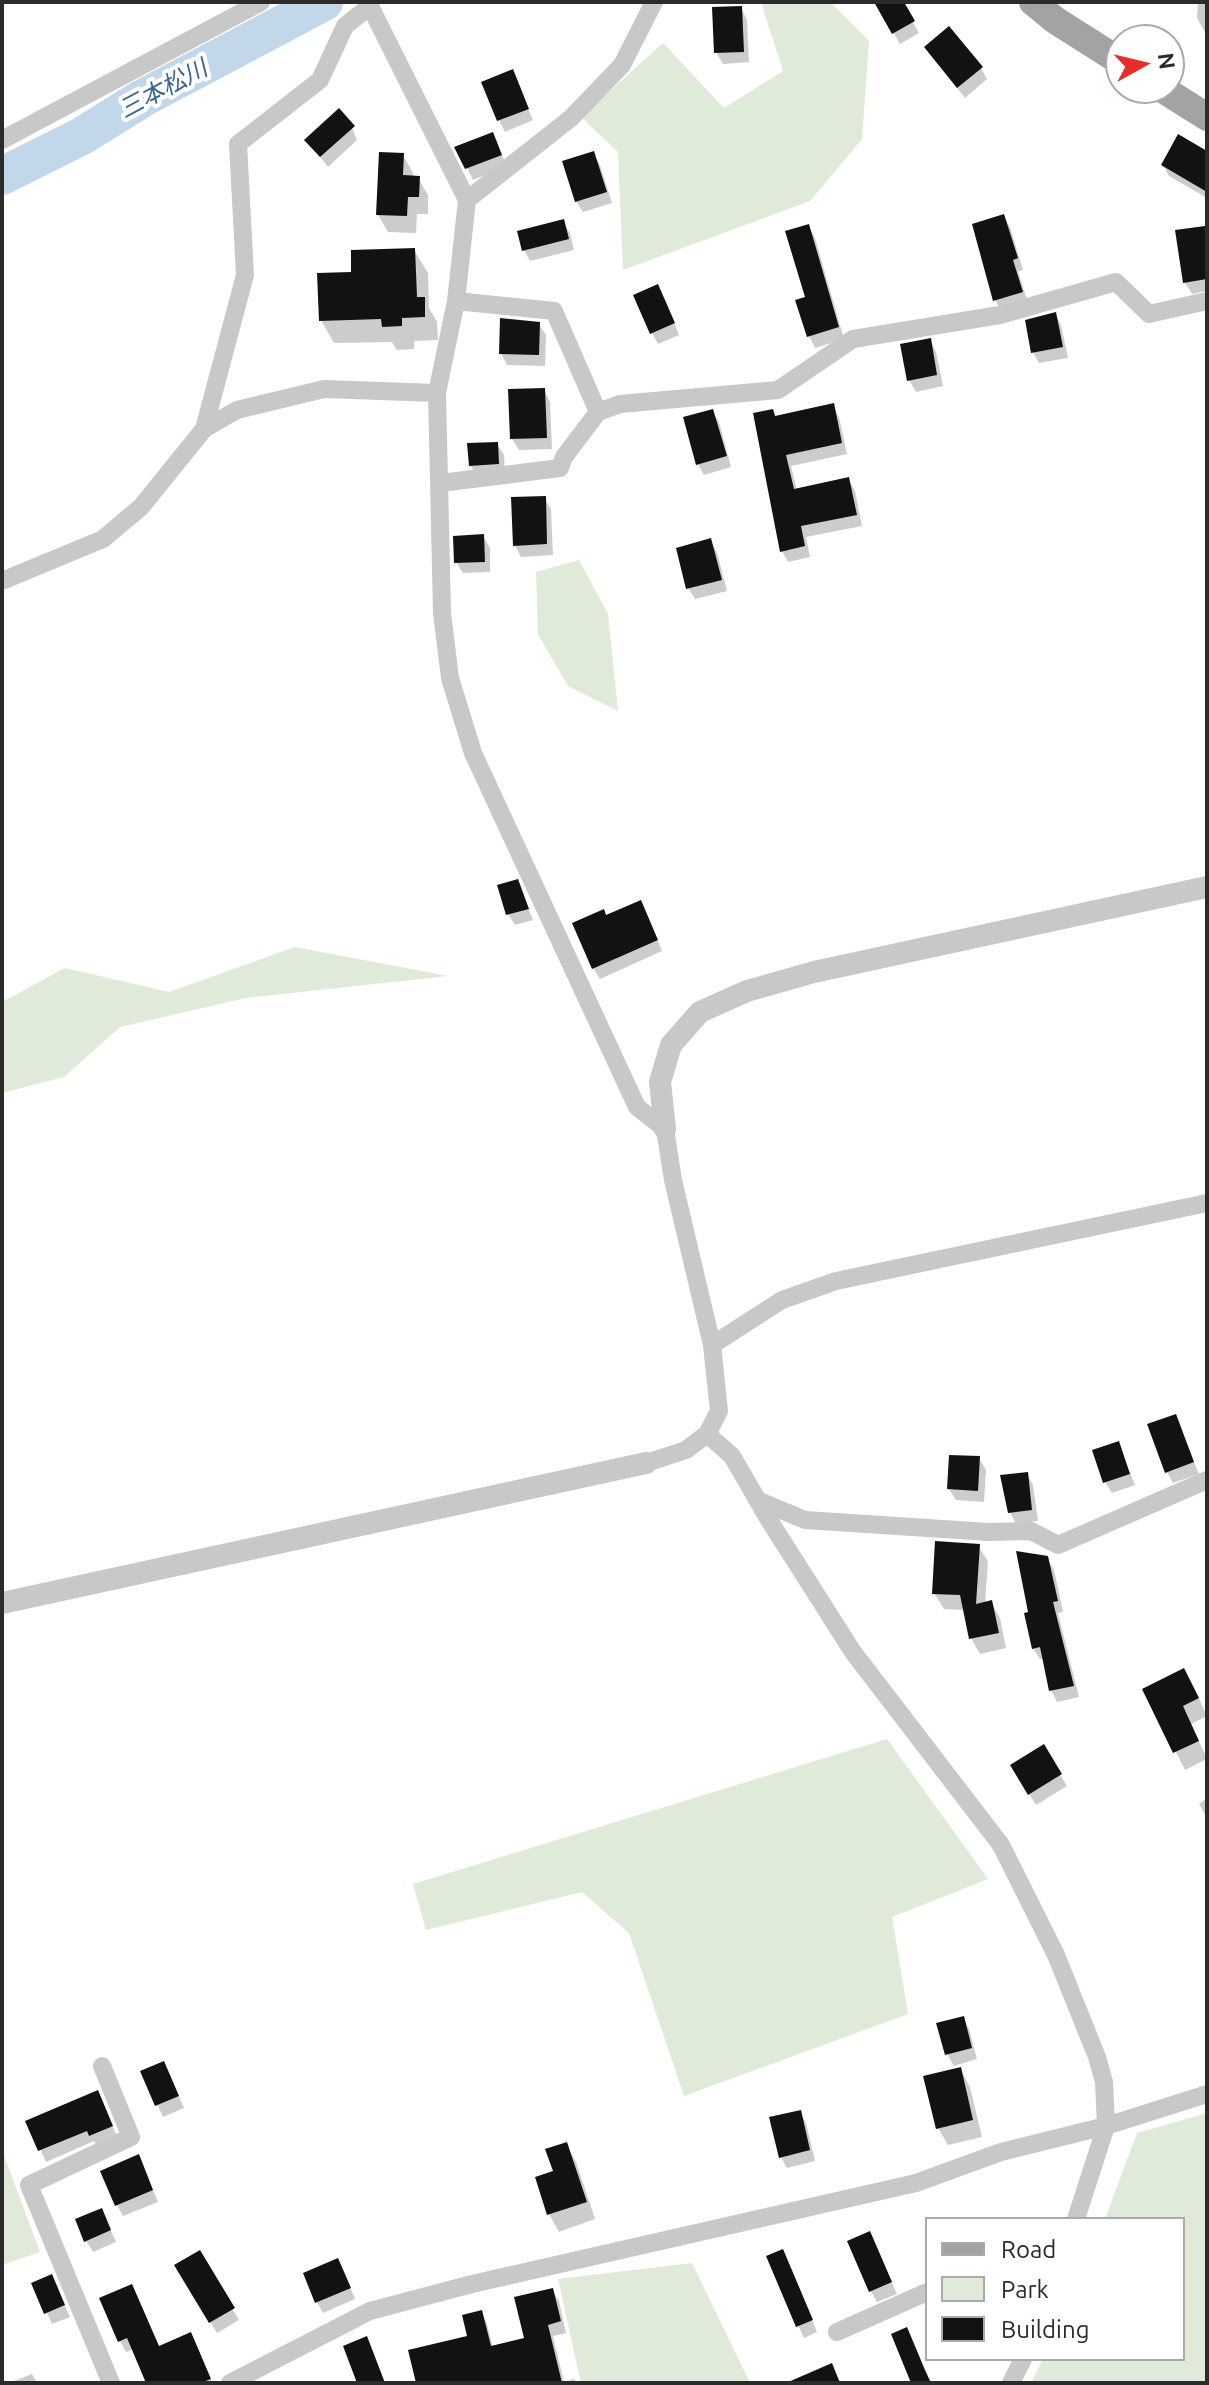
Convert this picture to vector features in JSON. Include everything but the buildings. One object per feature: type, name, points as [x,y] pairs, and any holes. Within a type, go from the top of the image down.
[{"type":"main road","points":[[1033,2],[1105,52]]},
{"type":"main road","points":[[1185,103],[1207,117]]},
{"type":"street","points":[[2,140],[261,2]]},
{"type":"street","points":[[467,200],[571,118],[622,65],[654,2]]},
{"type":"street","points":[[204,429],[245,275],[238,144],[320,80],[345,26],[369,4],[467,200],[456,301],[437,393],[442,613],[450,678],[473,753],[637,1107],[665,1129]]},
{"type":"street","points":[[441,483],[560,468],[564,457],[598,412],[620,404],[778,390],[853,339],[1000,315],[1116,282],[1149,314],[1207,301]]},
{"type":"street","points":[[456,301],[554,311],[598,412]]},
{"type":"street","points":[[2,581],[103,539],[141,507],[204,429],[237,410],[324,389],[437,393]]},
{"type":"street","points":[[2,1603],[646,1463],[686,1450],[707,1434],[719,1411],[712,1345],[673,1180],[660,1082],[671,1045],[700,1012],[747,991],[814,972],[1207,887]]},
{"type":"street","points":[[712,1345],[782,1300],[836,1281],[1207,1203]]},
{"type":"street","points":[[707,1434],[732,1456],[853,1652],[1001,1845],[1056,1955],[1104,2082],[1106,2126],[1077,2217]]},
{"type":"street","points":[[757,1500],[805,1520],[989,1532],[1031,1531],[1058,1545],[1207,1480]]},
{"type":"street","points":[[102,2066],[131,2137],[29,2185],[111,2383]]},
{"type":"street","points":[[230,2383],[370,2311],[472,2284],[916,2183],[1001,2152],[1106,2126],[1207,2094]]},
{"type":"street","points":[[837,2332],[925,2293]]},
{"type":"street","points":[[1011,2383],[1022,2361]]},
{"type":"green space","points":[[761,2],[830,2],[869,41],[862,139],[810,201],[623,270],[618,152],[581,117],[663,43],[724,108],[783,71]]},
{"type":"green space","points":[[579,560],[608,614],[618,711],[568,686],[538,634],[536,572]]},
{"type":"green space","points":[[295,947],[448,976],[246,998],[120,1027],[64,1077],[2,1093],[2,1002],[65,968],[169,992]]},
{"type":"green space","points":[[887,1739],[988,1879],[892,1917],[908,2014],[684,2096],[629,1933],[582,1892],[426,1930],[413,1884]]},
{"type":"green space","points":[[1207,2113],[1207,2383],[1031,2383],[1042,2361],[1185,2361],[1185,2217],[1106,2217],[1137,2133]]},
{"type":"green space","points":[[2,2150],[40,2252],[2,2265]]},
{"type":"green space","points":[[692,2263],[750,2383],[581,2383],[558,2279]]},
{"type":"waterway","name":"三本松川","points":[[2,176],[82,136],[143,98],[324,2]]}]
